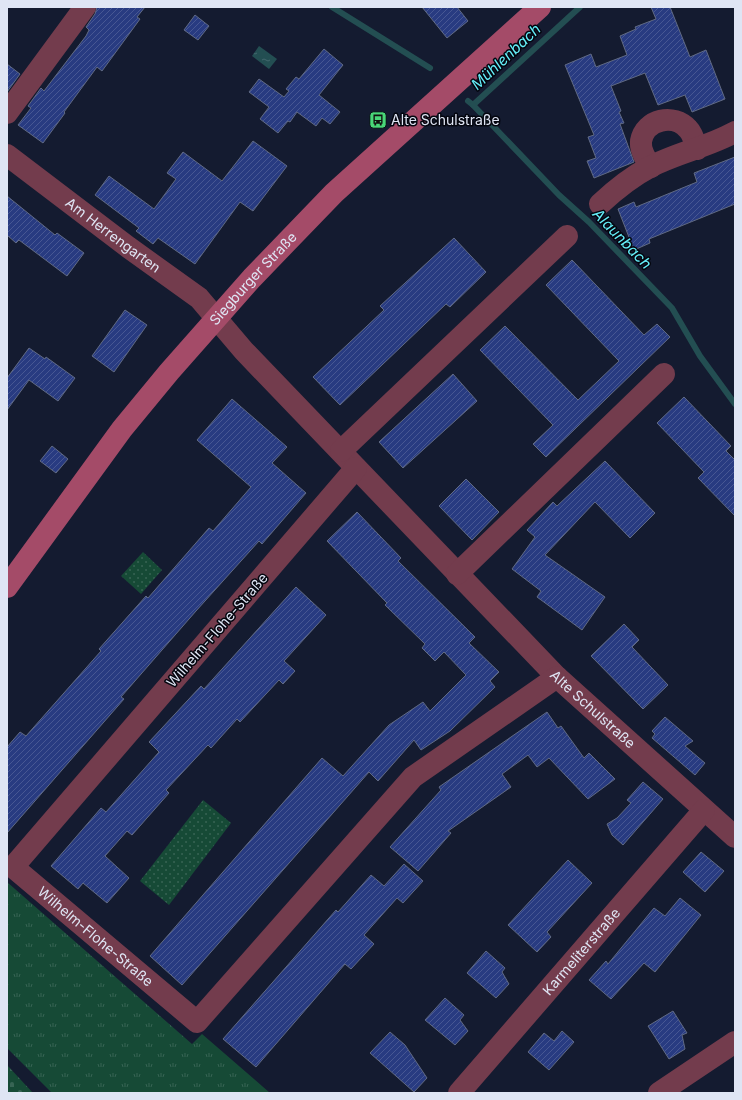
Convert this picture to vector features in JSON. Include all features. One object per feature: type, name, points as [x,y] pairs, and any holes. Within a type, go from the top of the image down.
[{"type":"main road","name":"Siegburger Straße","points":[[7,587],[122,429],[168,372],[252,278],[334,193],[540,7]]},
{"type":"street","points":[[7,113],[85,7]]},
{"type":"street","points":[[651,167],[644,156],[641,141],[646,129],[657,121],[679,121],[689,129],[697,149]]},
{"type":"street","points":[[600,204],[620,186],[651,167],[735,132]]},
{"type":"street","name":"Am Herrengarten","points":[[7,155],[128,247],[199,298],[216,318]]},
{"type":"street","points":[[341,451],[567,236]]},
{"type":"street","name":"Alte Schulstraße","points":[[216,318],[244,352],[557,677],[735,837]]},
{"type":"street","points":[[457,574],[664,374]]},
{"type":"street","name":"Wilhelm-Flohe-Straße","points":[[356,468],[14,867],[197,1022],[413,777],[557,677]]},
{"type":"street","name":"Karmeliterstraße","points":[[459,1093],[704,810]]},
{"type":"street","points":[[659,1093],[735,1042]]},
{"type":"green space","points":[[143,552],[162,570],[141,594],[121,576]]},
{"type":"green space","points":[[203,800],[231,823],[169,905],[140,881]]},
{"type":"green space","points":[[7,882],[192,1044],[202,1034],[270,1093],[52,1093],[7,1048]]},
{"type":"green space","points":[[7,1065],[33,1093],[7,1093]]},
{"type":"water","points":[[259,46],[277,59],[269,69],[252,56]]},
{"type":"building","points":[[97,7],[145,7],[137,17],[140,19],[102,71],[97,67],[43,143],[18,125],[31,108],[28,106],[41,88],[44,91],[86,36],[89,30],[86,27],[95,14]]},
{"type":"building","points":[[422,7],[457,7],[468,21],[447,38]]},
{"type":"building","points":[[651,7],[670,7],[690,57],[706,50],[725,99],[692,112],[685,95],[658,105],[645,73],[611,86],[624,123],[620,124],[634,162],[594,178],[587,161],[596,158],[588,137],[594,135],[565,65],[591,54],[596,67],[627,55],[620,36],[636,29],[635,27],[656,19]]},
{"type":"building","points":[[195,15],[209,26],[198,40],[184,30]]},
{"type":"building","points":[[324,49],[343,65],[319,95],[340,112],[330,124],[322,118],[316,126],[297,112],[290,122],[288,121],[278,133],[260,119],[269,107],[249,92],[259,79],[284,97],[289,91],[286,89],[296,77],[299,79]]},
{"type":"building","points":[[7,64],[20,74],[7,92]]},
{"type":"building","points":[[253,141],[287,166],[253,211],[240,202],[195,264],[158,238],[153,244],[136,231],[139,228],[95,195],[109,176],[154,209],[176,179],[167,173],[183,152],[222,181]]},
{"type":"building","points":[[735,157],[735,204],[649,239],[650,243],[634,250],[618,209],[634,202],[636,207],[697,182],[694,173]]},
{"type":"building","points":[[7,196],[55,235],[57,233],[84,253],[67,276],[19,240],[16,243],[7,235]]},
{"type":"building","points":[[454,238],[486,272],[450,307],[446,304],[340,405],[313,377],[384,310],[380,306]]},
{"type":"building","points":[[572,260],[644,335],[657,324],[670,337],[546,457],[533,444],[553,425],[480,350],[505,326],[578,400],[619,361],[546,285]]},
{"type":"building","points":[[125,310],[147,325],[114,372],[92,356]]},
{"type":"building","points":[[29,348],[45,359],[46,357],[75,378],[58,401],[29,380],[7,410],[7,378]]},
{"type":"building","points":[[453,374],[477,401],[403,468],[379,442]]},
{"type":"building","points":[[684,397],[731,446],[726,451],[735,460],[735,516],[698,478],[704,472],[657,423]]},
{"type":"building","points":[[232,399],[287,447],[272,463],[306,493],[262,544],[259,541],[196,611],[121,697],[124,699],[7,833],[7,747],[20,732],[26,736],[101,651],[99,649],[146,596],[148,598],[209,528],[213,531],[251,487],[197,440]]},
{"type":"building","points":[[52,446],[68,459],[56,473],[40,461]]},
{"type":"building","points":[[605,461],[655,513],[630,538],[595,502],[545,555],[605,597],[582,630],[537,597],[541,591],[512,569],[535,537],[527,530],[553,502],[557,506]]},
{"type":"building","points":[[466,479],[499,512],[472,540],[439,506]]},
{"type":"building","points":[[357,512],[401,558],[398,561],[475,637],[469,643],[499,672],[490,681],[495,687],[450,731],[421,750],[414,740],[378,781],[369,772],[182,985],[150,956],[322,758],[343,776],[389,725],[423,702],[430,711],[466,675],[444,652],[435,661],[422,648],[425,644],[385,605],[387,603],[327,541]]},
{"type":"building","points":[[296,587],[326,615],[284,661],[295,671],[283,684],[279,680],[240,722],[237,719],[211,748],[208,745],[166,790],[169,793],[132,835],[127,831],[105,856],[129,878],[107,903],[83,883],[78,889],[51,866],[101,808],[106,812],[159,752],[149,742],[201,686],[204,689]]},
{"type":"building","points":[[624,624],[639,640],[632,647],[668,685],[643,709],[591,656]]},
{"type":"building","points":[[547,712],[558,728],[561,726],[584,758],[589,753],[615,779],[588,799],[549,758],[537,767],[528,755],[502,774],[511,787],[448,831],[451,833],[418,871],[390,847],[441,790],[439,787]]},
{"type":"building","points":[[665,717],[693,741],[685,746],[705,763],[695,775],[652,738],[655,734],[652,731]]},
{"type":"building","points":[[643,782],[663,799],[623,845],[612,835],[607,824],[617,818],[631,803],[627,800]]},
{"type":"building","points":[[701,852],[724,871],[705,892],[683,872]]},
{"type":"building","points":[[568,860],[592,883],[547,932],[551,937],[537,952],[508,925]]},
{"type":"building","points":[[404,864],[423,881],[403,903],[397,898],[364,935],[374,944],[351,969],[345,964],[256,1067],[223,1039],[336,910],[338,912],[371,875],[384,886]]},
{"type":"building","points":[[680,898],[701,915],[655,972],[644,963],[611,999],[589,980],[606,961],[608,964],[654,908],[665,916]]},
{"type":"building","points":[[486,951],[505,968],[502,972],[509,984],[496,998],[467,973]]},
{"type":"building","points":[[445,998],[464,1015],[460,1020],[468,1031],[455,1045],[425,1020]]},
{"type":"building","points":[[673,1011],[687,1033],[682,1035],[685,1049],[669,1059],[648,1026]]},
{"type":"building","points":[[562,1031],[574,1042],[549,1070],[528,1052],[544,1033],[554,1041]]},
{"type":"building","points":[[390,1032],[405,1045],[427,1078],[414,1092],[370,1053]]},
{"type":"waterway","name":"Mühlenbach","points":[[332,7],[430,68]]},
{"type":"waterway","name":"Mühlenbach","points":[[468,101],[473,105],[580,7]]},
{"type":"waterway","name":"Alaunbach","points":[[473,105],[559,195],[589,222],[672,308],[700,356],[735,404]]},
{"type":"place","name":"Alte Schulstraße","points":[[378,120]]}]
